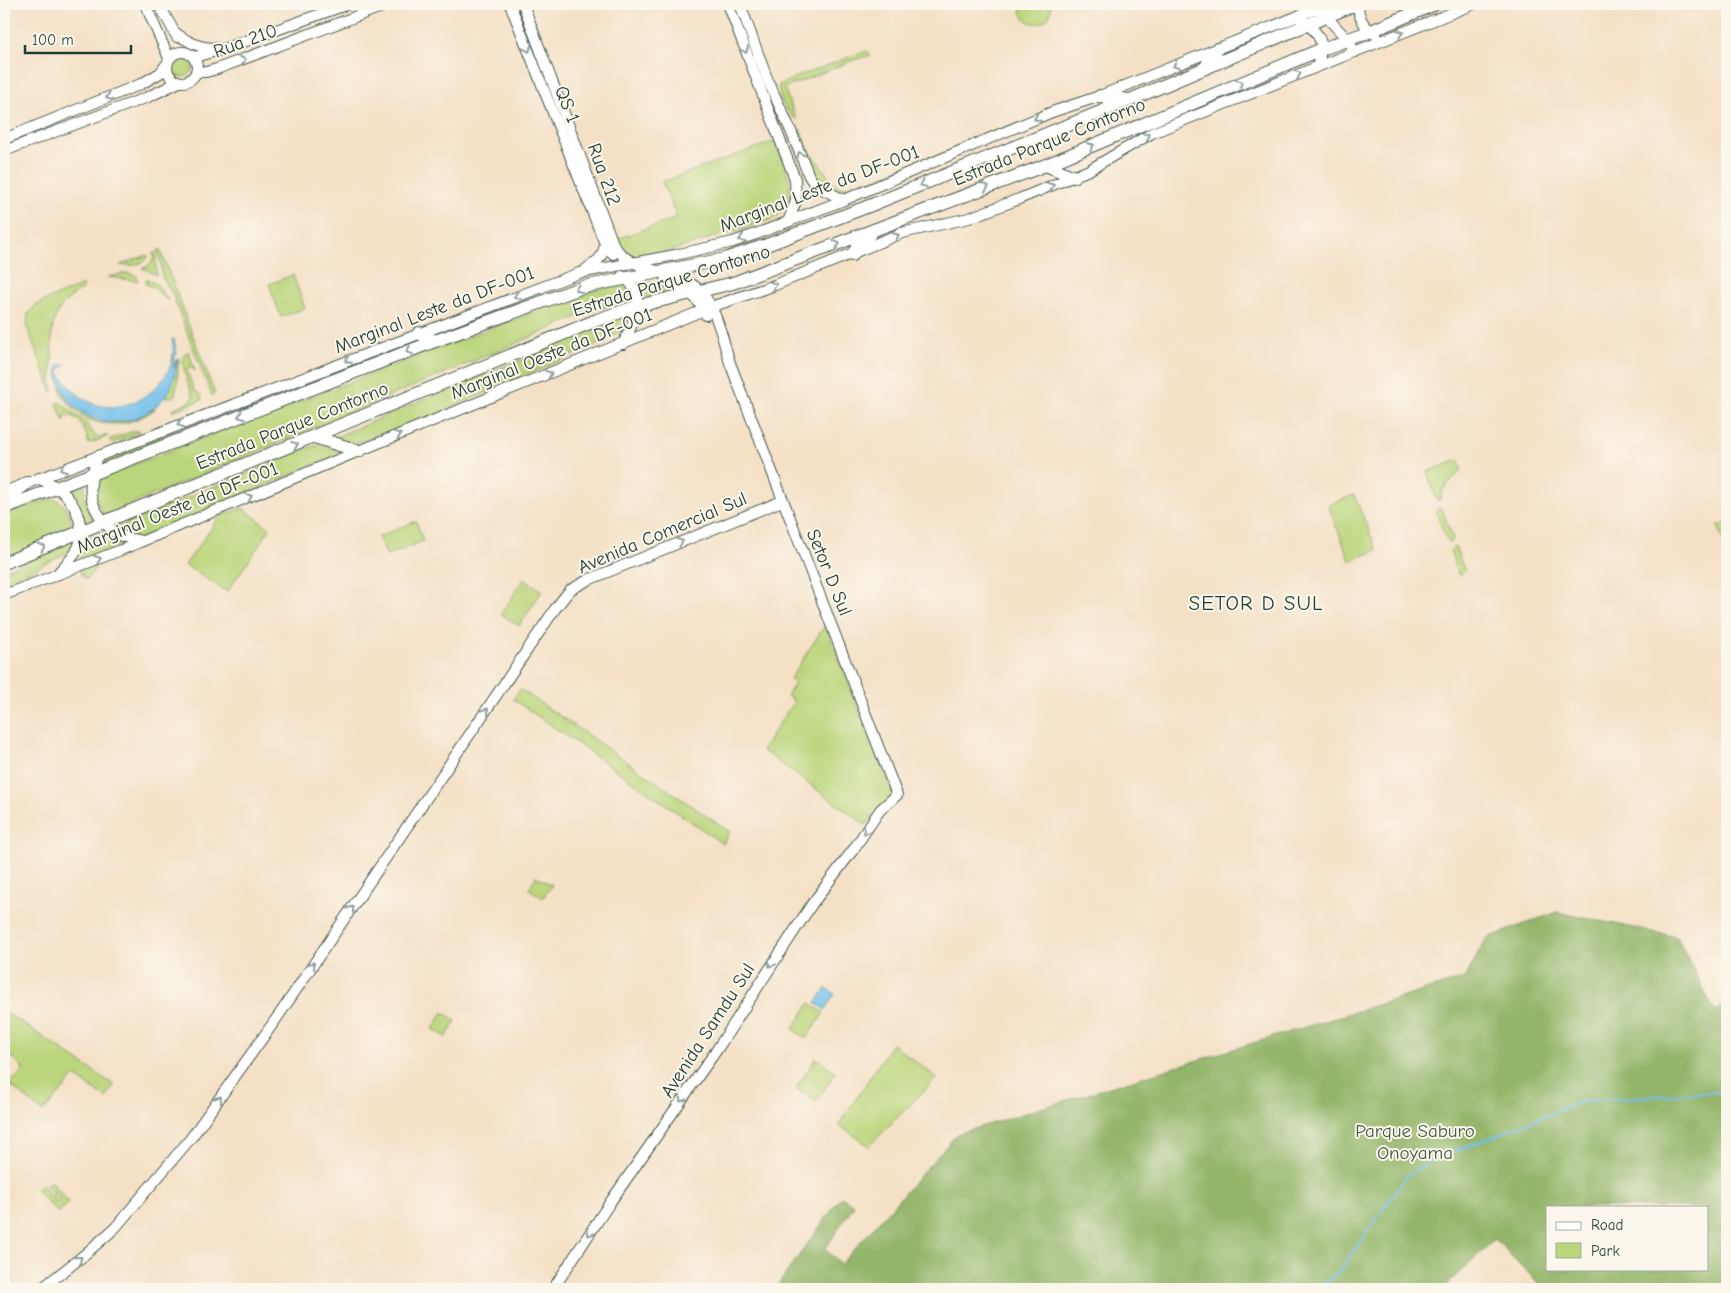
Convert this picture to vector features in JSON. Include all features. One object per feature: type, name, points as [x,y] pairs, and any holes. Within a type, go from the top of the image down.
[{"type":"highway","name":"Estrada Parque Contorno","points":[[4,508],[435,341],[583,287],[725,259],[764,246],[869,206],[1205,68],[1302,15],[1321,7],[1357,4]]},
{"type":"highway","name":"Estrada Parque Contorno","points":[[4,564],[588,323],[638,306],[733,283],[1046,165],[1322,49],[1435,4]]},
{"type":"highway","points":[[1205,68],[1217,49]]},
{"type":"highway","points":[[1100,96],[1130,100]]},
{"type":"highway","points":[[1046,165],[1074,177]]},
{"type":"highway","points":[[852,255],[875,229]]},
{"type":"highway","points":[[419,333],[435,341]]},
{"type":"highway","points":[[314,437],[359,451]]},
{"type":"highway","points":[[4,502],[33,480]]},
{"type":"main road","points":[[146,4],[161,41],[169,76],[179,82]]},
{"type":"main road","points":[[4,150],[156,94],[179,82],[190,80],[197,67],[194,57],[184,51],[159,4]]},
{"type":"main road","name":"Rua 210","points":[[194,57],[224,49],[348,4]]},
{"type":"main road","name":"Rua 210","points":[[196,72],[217,69],[389,4]]},
{"type":"main road","name":"QS 1","points":[[510,4],[605,244]]},
{"type":"main road","name":"Rua 212","points":[[522,4],[608,233],[619,252],[630,264],[631,269],[696,293]]},
{"type":"main road","points":[[728,4],[795,180],[796,201],[788,222]]},
{"type":"main road","points":[[740,4],[768,81],[809,176],[816,186],[844,200]]},
{"type":"main road","points":[[1357,4],[1360,17],[1370,31],[1382,40]]},
{"type":"main road","name":"Marginal Oeste da DF-001","points":[[4,595],[121,550],[708,308],[775,285],[907,232],[982,214],[1089,170],[1152,133],[1474,4]]},
{"type":"main road","points":[[1321,7],[1355,52]]},
{"type":"main road","points":[[1302,15],[1317,34],[1322,49],[1317,66]]},
{"type":"main road","name":"Marginal Leste da DF-001","points":[[4,492],[579,273],[733,242],[788,222],[1052,112],[1100,96],[1302,15]]},
{"type":"main road","points":[[174,31],[198,47],[224,49]]},
{"type":"main road","points":[[141,84],[160,64],[161,41]]},
{"type":"main road","points":[[4,139],[141,84],[160,73],[175,52],[184,51]]},
{"type":"main road","points":[[781,142],[793,137]]},
{"type":"main road","points":[[579,273],[599,260],[604,254],[605,244]]},
{"type":"main road","name":"Rua 212","points":[[605,244],[612,253],[630,264],[683,280],[708,308]]},
{"type":"main road","points":[[607,268],[625,278],[633,288],[638,306],[634,321],[623,344]]},
{"type":"main road","name":"Setor D Sul","points":[[708,308],[897,794]]},
{"type":"main road","points":[[97,456],[92,474],[90,494],[94,508],[103,522],[120,536],[142,541]]},
{"type":"main road","points":[[33,480],[58,488],[70,500],[76,510],[81,531],[80,543],[75,553],[58,574]]},
{"type":"main road","name":"Avenida Comercial Sul","points":[[41,1289],[115,1228],[190,1138],[279,1015],[555,609],[570,590],[588,580],[782,501]]},
{"type":"main road","name":"Avenida Samdu Sul","points":[[553,1289],[611,1201],[718,1048],[812,904],[853,850],[880,810],[897,794]]},
{"type":"green space","points":[[1021,4],[1051,4],[1050,12],[1042,22],[1030,22],[1024,18],[1021,12]]},
{"type":"green space","points":[[867,51],[871,55],[784,88],[796,119],[786,109],[779,94],[779,85]]},
{"type":"green space","points":[[182,55],[190,58],[193,66],[190,74],[182,77],[174,74],[171,66],[174,58]]},
{"type":"green space","points":[[800,129],[810,152],[831,182],[840,187],[856,187],[906,166],[906,169],[847,193],[828,189],[813,175],[808,166],[800,145]]},
{"type":"green space","points":[[775,141],[787,173],[790,190],[785,207],[776,218],[641,260],[628,257],[616,239],[677,218],[662,182]]},
{"type":"green space","points":[[160,249],[215,394],[212,396],[171,291],[162,277],[161,263],[157,251]]},
{"type":"green space","points":[[153,253],[155,253],[156,257],[156,275],[144,268],[142,269],[151,264],[154,257]]},
{"type":"green space","points":[[147,255],[148,257],[139,264],[120,265]]},
{"type":"green space","points":[[127,273],[137,276],[138,281],[108,277]]},
{"type":"green space","points":[[293,275],[305,308],[281,317],[269,284]]},
{"type":"green space","points":[[146,279],[158,285],[168,301],[154,288],[146,284]]},
{"type":"green space","points":[[647,282],[675,291],[639,298],[632,283]]},
{"type":"green space","points":[[83,285],[84,288],[65,302],[56,316],[53,325],[52,392],[27,327],[28,314],[37,304]]},
{"type":"green space","points":[[625,286],[633,301],[608,306],[584,314],[103,516],[93,489],[96,479],[562,301],[605,287]]},
{"type":"green space","points":[[629,316],[623,329],[605,341],[399,430],[381,433],[354,445],[331,439],[462,383],[549,349],[589,330]]},
{"type":"green space","points":[[189,352],[195,371],[192,367],[189,367],[187,371],[194,390],[200,394],[202,400],[172,411],[172,409],[191,401],[193,396],[187,382],[184,367],[183,357]]},
{"type":"green space","points":[[178,358],[175,395],[165,397],[174,378]]},
{"type":"green space","points":[[62,387],[68,397],[83,412],[102,421],[123,422],[137,418],[155,409],[143,417],[130,422],[116,424],[90,420],[78,413],[68,403],[60,389]]},
{"type":"green space","points":[[60,402],[86,423],[96,436],[99,438],[108,436],[89,444],[79,421],[71,416],[66,416],[64,421],[57,404]]},
{"type":"green space","points":[[203,420],[205,423],[100,466],[97,460]]},
{"type":"green space","points":[[139,431],[135,435],[112,443],[109,441],[110,439]]},
{"type":"green space","points":[[321,445],[345,452],[139,539],[114,528],[310,447]]},
{"type":"green space","points":[[1458,460],[1462,470],[1443,489],[1440,500],[1437,501],[1427,472]]},
{"type":"green space","points":[[85,484],[84,498],[93,521],[87,524],[69,491]]},
{"type":"green space","points":[[1354,495],[1377,550],[1350,561],[1328,505]]},
{"type":"green space","points":[[51,498],[61,503],[68,510],[71,520],[69,531],[4,559],[4,515]]},
{"type":"green space","points":[[1439,507],[1442,509],[1453,539],[1450,543],[1447,541],[1436,511]]},
{"type":"green space","points":[[243,508],[270,529],[227,592],[185,565],[221,515]]},
{"type":"green space","points":[[416,521],[423,541],[387,556],[378,537]]},
{"type":"green space","points":[[1727,523],[1727,551],[1718,526]]},
{"type":"green space","points":[[106,531],[124,544],[78,563],[87,539]]},
{"type":"green space","points":[[76,540],[67,553],[19,576],[4,587],[4,571]]},
{"type":"green space","points":[[1455,547],[1465,571],[1461,575],[1458,574],[1450,551]]},
{"type":"green space","points":[[101,561],[86,580],[79,571]]},
{"type":"green space","points":[[524,579],[542,591],[519,626],[501,614]]},
{"type":"green space","points":[[825,625],[894,794],[866,825],[762,750],[794,701],[787,696],[795,683],[790,679]]},
{"type":"green space","points":[[520,689],[730,832],[723,844],[513,699]]},
{"type":"green space","points":[[536,876],[552,885],[543,898],[529,889]]},
{"type":"green space","name":"Parque Saburo Onoyama","points":[[1557,912],[1677,937],[1715,1012],[1727,1001],[1727,1289],[1544,1289],[1495,1239],[1442,1289],[775,1289],[841,1197],[854,1205],[825,1249],[841,1264],[957,1134],[1465,978],[1487,938]]},
{"type":"green space","points":[[810,1003],[824,1013],[806,1039],[793,1029]]},
{"type":"green space","points":[[4,1011],[114,1085],[106,1098],[75,1076],[43,1112],[11,1086],[7,1089],[4,1086],[4,1076],[10,1083],[24,1070],[4,1047]]},
{"type":"green space","points":[[443,1012],[456,1021],[446,1037],[433,1029]]},
{"type":"green space","points":[[892,1044],[937,1078],[869,1146],[839,1125]]},
{"type":"green space","points":[[816,1058],[836,1072],[816,1102],[796,1088]]},
{"type":"green space","points":[[51,1181],[69,1203],[58,1213],[36,1189],[42,1185],[49,1195],[53,1196],[55,1202],[59,1199],[58,1197],[54,1196],[54,1191],[49,1190],[46,1185]]},
{"type":"water","points":[[172,339],[174,339],[177,354],[174,356],[174,368],[177,358],[171,386],[167,394],[156,406],[142,415],[112,422],[97,419],[83,413],[71,403],[62,388],[57,369],[58,366],[65,364],[58,371],[71,388],[88,401],[103,406],[118,406],[134,402],[148,394],[160,383],[169,370],[173,355]]},
{"type":"water","points":[[826,988],[835,994],[825,1010],[816,1003]]},
{"type":"waterway","points":[[1319,1289],[1340,1270],[1407,1176],[1431,1161],[1583,1101],[1727,1091]]},
{"type":"district","name":"SETOR D SUL","points":[[1256,603]]}]
